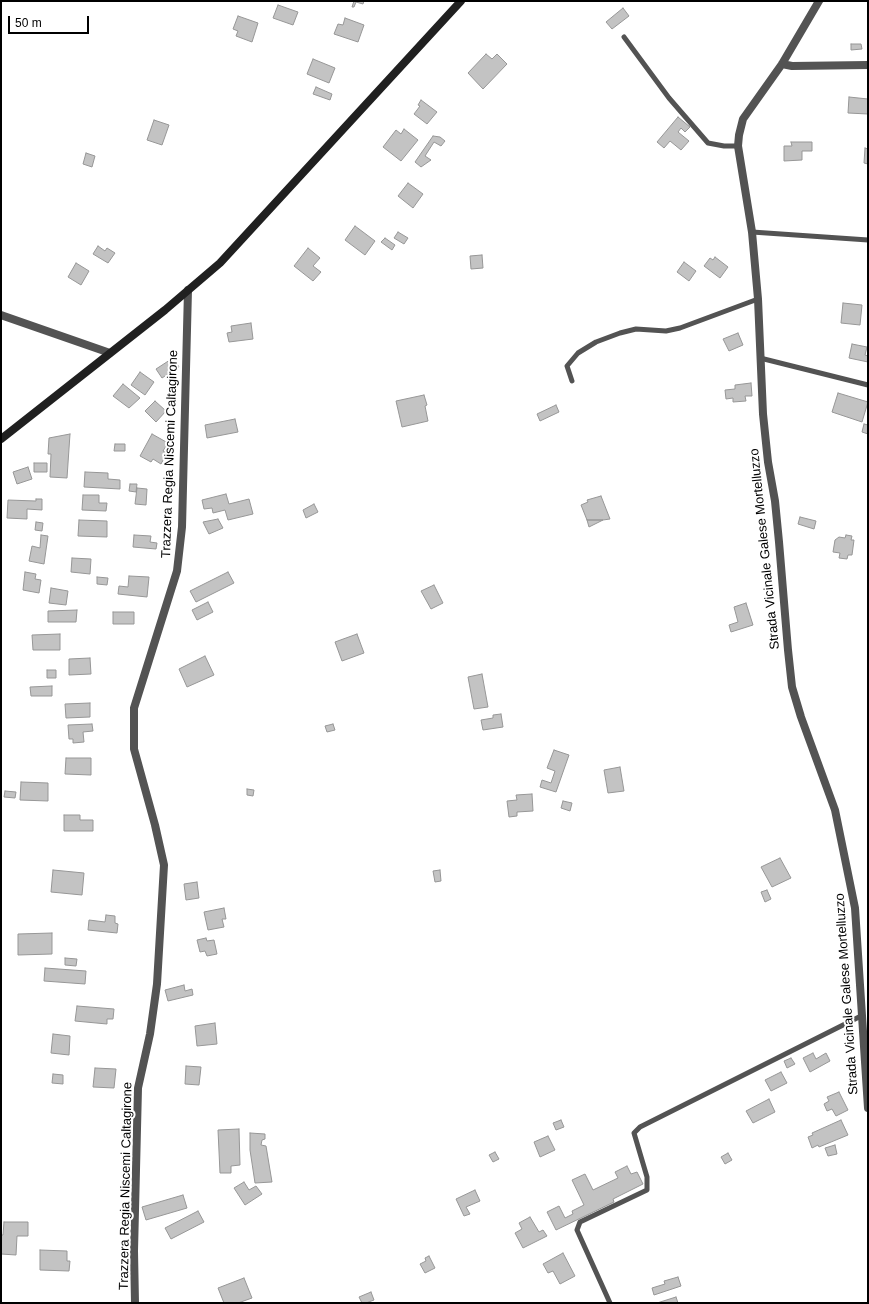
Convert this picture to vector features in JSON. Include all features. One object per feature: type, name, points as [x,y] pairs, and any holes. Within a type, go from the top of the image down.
[{"type":"main road","points":[[1,438],[165,310],[220,263],[461,1]]},
{"type":"street","name":"Strada Vicinale Galese Mortelluzzo","points":[[819,1],[782,64],[743,119],[738,135],[738,146],[752,232],[758,299],[763,414],[768,462],[775,501],[792,687],[835,810],[855,908],[868,1108]]},
{"type":"street","points":[[782,64],[792,66],[868,65]]},
{"type":"street","name":"Trazzera Regia Niscemi Caltagirone","points":[[135,1303],[134,1251],[138,1088],[150,1034],[157,984],[164,865],[155,825],[134,749],[134,708],[177,571],[182,527],[188,290]]},
{"type":"street","points":[[1,315],[110,353]]},
{"type":"lane","points":[[624,37],[669,98],[708,143],[724,146],[738,146]]},
{"type":"lane","points":[[752,232],[868,240]]},
{"type":"lane","points":[[572,381],[567,366],[578,353],[596,342],[636,329],[666,331],[680,328],[758,299]]},
{"type":"lane","points":[[760,358],[868,385]]},
{"type":"lane","points":[[610,1303],[577,1230],[580,1222],[647,1190],[647,1177],[634,1133],[640,1128],[862,1016]]},
{"type":"building","points":[[354,1],[364,1],[363,4],[356,2],[354,7],[352,7]]},
{"type":"building","points":[[278,5],[298,12],[293,25],[273,18]]},
{"type":"building","points":[[623,8],[629,16],[612,29],[606,22]]},
{"type":"building","points":[[238,16],[258,23],[252,42],[236,36],[238,31],[233,29]]},
{"type":"building","points":[[345,18],[364,25],[358,42],[334,34],[338,24],[343,25]]},
{"type":"building","points":[[851,44],[861,44],[862,49],[851,50]]},
{"type":"building","points":[[486,54],[492,59],[497,54],[507,64],[483,89],[468,73]]},
{"type":"building","points":[[313,59],[335,68],[329,83],[307,74]]},
{"type":"building","points":[[316,87],[332,94],[330,100],[313,94]]},
{"type":"building","points":[[849,97],[868,99],[868,114],[848,113]]},
{"type":"building","points":[[421,100],[437,112],[427,124],[414,114],[420,106],[418,105]]},
{"type":"building","points":[[678,117],[690,127],[685,132],[681,128],[678,132],[689,141],[681,150],[670,141],[664,148],[657,142]]},
{"type":"building","points":[[154,120],[169,125],[162,145],[147,140]]},
{"type":"building","points":[[404,129],[418,140],[401,161],[383,147],[396,130],[401,134]]},
{"type":"building","points":[[433,136],[440,137],[445,141],[441,146],[434,142],[425,156],[431,160],[421,167],[415,162]]},
{"type":"building","points":[[791,142],[812,142],[812,151],[802,151],[802,160],[784,161],[784,146],[792,146]]},
{"type":"building","points":[[865,148],[868,149],[868,164],[864,163]]},
{"type":"building","points":[[86,153],[95,156],[92,167],[83,164]]},
{"type":"building","points":[[408,183],[423,194],[413,208],[398,196]]},
{"type":"building","points":[[355,226],[375,241],[365,255],[345,240]]},
{"type":"building","points":[[398,232],[408,238],[404,244],[394,238]]},
{"type":"building","points":[[385,238],[395,245],[392,250],[381,242]]},
{"type":"building","points":[[98,246],[105,251],[107,248],[115,253],[108,263],[93,254]]},
{"type":"building","points":[[308,248],[320,258],[313,266],[321,272],[313,281],[294,266]]},
{"type":"building","points":[[482,255],[483,268],[471,269],[470,256]]},
{"type":"building","points":[[715,257],[728,267],[720,278],[704,266],[710,258],[713,260]]},
{"type":"building","points":[[684,262],[696,271],[689,281],[677,272]]},
{"type":"building","points":[[76,263],[89,271],[81,285],[68,277]]},
{"type":"building","points":[[843,303],[862,305],[860,325],[841,323]]},
{"type":"building","points":[[251,323],[253,339],[229,342],[227,333],[232,332],[231,326]]},
{"type":"building","points":[[738,333],[743,345],[729,351],[723,339]]},
{"type":"building","points":[[852,344],[867,347],[865,355],[868,356],[868,362],[849,358]]},
{"type":"building","points":[[173,358],[179,367],[162,378],[156,369]]},
{"type":"building","points":[[140,372],[154,382],[145,395],[131,385]]},
{"type":"building","points":[[751,383],[752,396],[745,396],[746,401],[733,402],[733,398],[726,399],[725,390],[735,389],[735,385]]},
{"type":"building","points":[[123,384],[140,398],[129,408],[113,396]]},
{"type":"building","points":[[838,393],[868,402],[862,422],[832,412]]},
{"type":"building","points":[[424,395],[427,405],[425,406],[428,421],[402,427],[396,401]]},
{"type":"building","points":[[155,401],[166,411],[156,422],[145,411]]},
{"type":"building","points":[[556,405],[559,412],[540,421],[537,414]]},
{"type":"building","points":[[235,419],[238,432],[207,438],[205,425]]},
{"type":"building","points":[[864,424],[868,425],[868,434],[862,432]]},
{"type":"building","points":[[70,434],[67,478],[50,477],[51,454],[48,454],[49,438]]},
{"type":"building","points":[[152,434],[168,443],[163,451],[167,453],[161,464],[153,459],[151,462],[140,456]]},
{"type":"building","points":[[115,444],[125,444],[125,451],[114,451]]},
{"type":"building","points":[[34,463],[47,463],[47,472],[34,472]]},
{"type":"building","points":[[28,467],[32,479],[17,484],[13,472]]},
{"type":"building","points":[[85,472],[108,473],[108,479],[120,480],[120,489],[84,487]]},
{"type":"building","points":[[130,484],[137,484],[136,492],[129,491]]},
{"type":"building","points":[[137,488],[147,489],[146,505],[135,504]]},
{"type":"building","points":[[226,494],[229,504],[249,499],[253,514],[228,520],[225,510],[213,513],[212,508],[204,509],[202,500]]},
{"type":"building","points":[[83,495],[99,495],[99,503],[107,503],[106,511],[82,510]]},
{"type":"building","points":[[601,496],[610,519],[587,520],[581,505],[588,502],[587,500]]},
{"type":"building","points":[[36,499],[42,499],[42,510],[27,509],[27,519],[7,518],[8,500],[36,501]]},
{"type":"building","points":[[314,504],[318,512],[306,518],[303,510]]},
{"type":"building","points":[[800,517],[816,521],[814,529],[798,524]]},
{"type":"building","points":[[218,519],[223,528],[209,534],[203,522]]},
{"type":"building","points":[[79,520],[107,521],[107,537],[78,536]]},
{"type":"building","points":[[587,520],[603,520],[589,527]]},
{"type":"building","points":[[36,522],[43,523],[42,531],[35,530]]},
{"type":"building","points":[[41,535],[48,536],[44,564],[29,561],[32,546],[40,548]]},
{"type":"building","points":[[134,535],[151,536],[150,542],[157,543],[156,549],[133,547]]},
{"type":"building","points":[[846,535],[852,536],[851,540],[854,540],[852,555],[848,555],[847,559],[839,558],[840,553],[833,552],[835,540],[839,537],[845,538]]},
{"type":"building","points":[[72,558],[91,559],[90,574],[71,572]]},
{"type":"building","points":[[25,572],[36,574],[35,579],[41,580],[39,593],[23,590]]},
{"type":"building","points":[[228,572],[234,583],[196,602],[190,591]]},
{"type":"building","points":[[129,576],[149,577],[147,597],[118,594],[119,586],[128,587]]},
{"type":"building","points":[[97,577],[108,578],[107,585],[97,584]]},
{"type":"building","points":[[434,585],[443,603],[431,609],[421,591]]},
{"type":"building","points":[[51,588],[68,591],[66,605],[49,603]]},
{"type":"building","points":[[208,602],[213,612],[197,620],[192,610]]},
{"type":"building","points":[[746,603],[753,625],[731,632],[729,625],[738,622],[734,607]]},
{"type":"building","points":[[77,610],[76,622],[48,622],[48,611]]},
{"type":"building","points":[[113,612],[134,612],[134,624],[113,624]]},
{"type":"building","points":[[60,634],[60,650],[33,650],[32,635]]},
{"type":"building","points":[[357,634],[364,653],[342,661],[335,642]]},
{"type":"building","points":[[205,656],[214,675],[187,687],[179,669]]},
{"type":"building","points":[[90,658],[91,674],[69,675],[69,659]]},
{"type":"building","points":[[47,670],[56,670],[56,678],[47,678]]},
{"type":"building","points":[[482,674],[488,707],[474,709],[468,677]]},
{"type":"building","points":[[52,686],[52,696],[31,696],[30,687]]},
{"type":"building","points":[[90,703],[90,717],[66,718],[65,704]]},
{"type":"building","points":[[501,714],[503,727],[483,730],[481,720],[493,718],[493,715]]},
{"type":"building","points":[[92,724],[93,731],[83,732],[84,742],[73,743],[73,739],[69,739],[68,725]]},
{"type":"building","points":[[333,724],[335,730],[327,732],[325,726]]},
{"type":"building","points":[[554,750],[569,755],[556,792],[540,787],[542,780],[551,783],[555,771],[547,768]]},
{"type":"building","points":[[66,758],[91,758],[91,775],[65,774]]},
{"type":"building","points":[[620,767],[624,791],[608,793],[604,770]]},
{"type":"building","points":[[21,782],[48,783],[48,801],[20,800]]},
{"type":"building","points":[[247,789],[254,790],[253,796],[247,795]]},
{"type":"building","points":[[5,791],[16,792],[15,798],[4,797]]},
{"type":"building","points":[[532,794],[533,811],[517,812],[517,816],[509,817],[507,801],[517,800],[516,795]]},
{"type":"building","points":[[563,801],[572,803],[570,811],[561,808]]},
{"type":"building","points":[[64,815],[80,815],[80,820],[93,820],[93,831],[64,831]]},
{"type":"building","points":[[780,858],[791,878],[772,887],[761,867]]},
{"type":"building","points":[[53,870],[84,873],[82,895],[51,892]]},
{"type":"building","points":[[440,870],[441,881],[435,882],[433,871]]},
{"type":"building","points":[[197,882],[199,898],[186,900],[184,884]]},
{"type":"building","points":[[767,890],[771,899],[765,902],[761,892]]},
{"type":"building","points":[[224,908],[226,919],[222,919],[224,927],[208,930],[204,912]]},
{"type":"building","points":[[106,915],[115,916],[115,923],[118,924],[117,933],[88,930],[89,920],[105,922]]},
{"type":"building","points":[[52,933],[52,954],[18,955],[18,934]]},
{"type":"building","points":[[206,938],[207,941],[214,940],[217,954],[207,956],[205,951],[200,952],[197,940]]},
{"type":"building","points":[[65,958],[77,959],[76,966],[65,965]]},
{"type":"building","points":[[45,968],[86,971],[85,984],[44,981]]},
{"type":"building","points":[[184,985],[185,991],[192,989],[193,995],[168,1001],[165,990]]},
{"type":"building","points":[[77,1006],[114,1009],[113,1019],[107,1019],[107,1024],[75,1021]]},
{"type":"building","points":[[215,1023],[217,1044],[197,1046],[195,1026]]},
{"type":"building","points":[[53,1034],[70,1036],[69,1055],[51,1053]]},
{"type":"building","points":[[813,1053],[816,1059],[826,1053],[830,1061],[810,1072],[803,1058]]},
{"type":"building","points":[[791,1058],[795,1064],[787,1068],[784,1061]]},
{"type":"building","points":[[186,1066],[201,1067],[199,1085],[185,1084]]},
{"type":"building","points":[[95,1068],[116,1069],[114,1088],[93,1087]]},
{"type":"building","points":[[781,1072],[787,1083],[771,1091],[765,1080]]},
{"type":"building","points":[[53,1074],[63,1075],[63,1084],[52,1083]]},
{"type":"building","points":[[839,1092],[848,1110],[836,1116],[832,1109],[827,1111],[824,1104],[829,1101],[827,1097]]},
{"type":"building","points":[[769,1099],[775,1112],[753,1123],[746,1111]]},
{"type":"building","points":[[561,1120],[564,1127],[556,1130],[553,1123]]},
{"type":"building","points":[[841,1120],[848,1135],[819,1147],[818,1145],[812,1148],[808,1137],[813,1135],[812,1133]]},
{"type":"building","points":[[239,1129],[240,1165],[231,1166],[231,1173],[220,1173],[218,1130]]},
{"type":"building","points":[[250,1133],[265,1134],[265,1139],[262,1140],[261,1145],[266,1146],[272,1182],[255,1183],[250,1150]]},
{"type":"building","points":[[548,1136],[555,1150],[540,1157],[534,1142]]},
{"type":"building","points":[[835,1145],[837,1154],[828,1156],[825,1148]]},
{"type":"building","points":[[495,1152],[499,1159],[493,1162],[489,1155]]},
{"type":"building","points":[[728,1153],[732,1160],[725,1164],[721,1157]]},
{"type":"building","points":[[627,1166],[631,1174],[637,1172],[643,1184],[613,1199],[614,1202],[556,1230],[547,1212],[559,1206],[565,1218],[573,1214],[572,1211],[584,1205],[572,1180],[585,1174],[593,1190],[618,1178],[615,1172]]},
{"type":"building","points":[[244,1182],[249,1190],[256,1186],[262,1194],[245,1205],[234,1188]]},
{"type":"building","points":[[475,1190],[480,1201],[466,1207],[470,1214],[464,1216],[456,1199]]},
{"type":"building","points":[[183,1195],[187,1208],[146,1220],[142,1207]]},
{"type":"building","points":[[198,1211],[204,1222],[171,1239],[165,1228]]},
{"type":"building","points":[[530,1217],[539,1232],[543,1230],[547,1236],[523,1248],[515,1233],[522,1229],[519,1223]]},
{"type":"building","points":[[4,1222],[28,1222],[28,1236],[17,1236],[16,1255],[1,1254],[1,1235],[3,1235]]},
{"type":"building","points":[[40,1250],[67,1251],[67,1261],[70,1261],[69,1271],[40,1270]]},
{"type":"building","points":[[563,1253],[575,1276],[560,1284],[553,1271],[548,1273],[543,1264]]},
{"type":"building","points":[[429,1256],[435,1268],[425,1273],[420,1264],[426,1261],[425,1258]]},
{"type":"building","points":[[678,1277],[681,1286],[654,1295],[652,1288],[665,1284],[664,1281]]},
{"type":"building","points":[[244,1278],[252,1298],[238,1303],[224,1303],[218,1288]]},
{"type":"building","points":[[371,1292],[374,1300],[362,1303],[359,1297]]},
{"type":"building","points":[[676,1297],[678,1303],[657,1303]]}]
